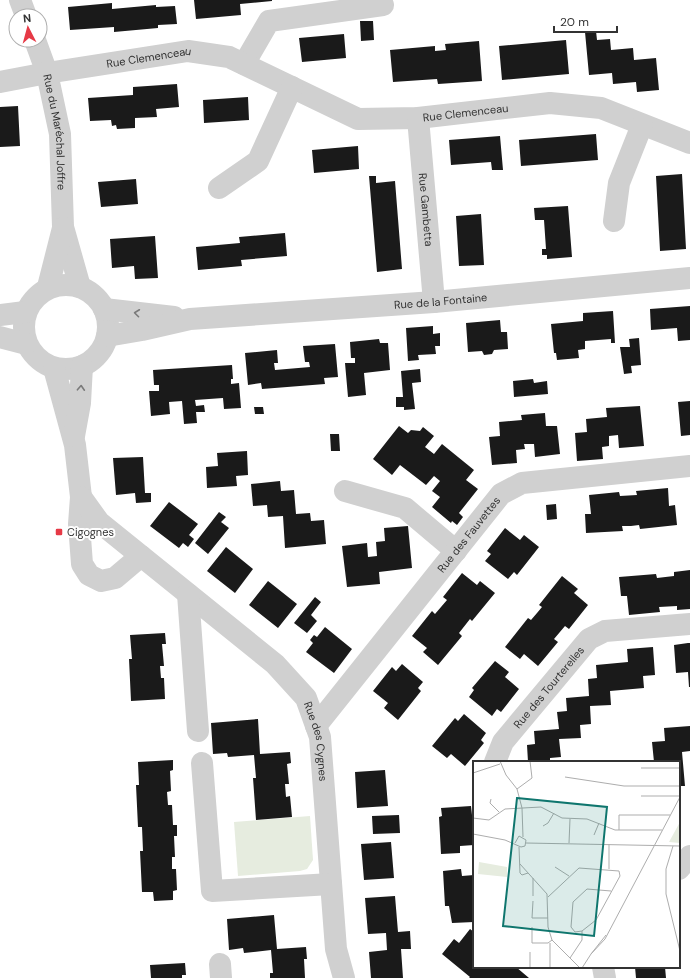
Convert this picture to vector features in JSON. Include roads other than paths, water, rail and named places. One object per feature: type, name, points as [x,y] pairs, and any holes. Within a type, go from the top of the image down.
[{"type":"street","points":[[244,64],[269,21],[383,5]]},
{"type":"street","name":"Rue du Maréchal Joffre","points":[[38,48],[47,73],[60,134],[63,227],[80,287]]},
{"type":"street","name":"Rue Clemenceau","points":[[0,82],[47,73],[188,52],[229,57],[358,119],[418,118],[550,102],[601,108],[690,143]]},
{"type":"street","points":[[219,188],[258,161],[292,87]]},
{"type":"street","name":"Rue Gambetta","points":[[418,118],[434,302]]},
{"type":"street","points":[[614,221],[619,183],[642,125]]},
{"type":"street","name":"Rue du Maréchal Joffre","points":[[48,288],[63,227]]},
{"type":"street","name":"Rue de la Fontaine","points":[[107,336],[190,319],[434,302],[690,278]]},
{"type":"street","points":[[64,284],[80,287],[96,296],[104,309],[108,323],[106,341],[98,355],[82,366],[68,369],[54,368],[38,360],[26,344],[23,328],[25,312],[35,296],[48,288],[64,284]]},
{"type":"street","name":"Rue de la Fontaine","points":[[104,309],[190,319]]},
{"type":"street","points":[[0,316],[25,312]]},
{"type":"street","points":[[0,337],[26,344]]},
{"type":"street","points":[[74,437],[80,403],[82,366]]},
{"type":"street","points":[[54,368],[62,403],[74,437],[81,497],[79,524],[82,564],[89,575],[101,581],[115,578],[141,556]]},
{"type":"street","name":"Rue des Fauvettes","points":[[316,726],[501,494],[522,483],[690,466]]},
{"type":"street","points":[[345,491],[405,508],[456,551]]},
{"type":"street","name":"Rue des Cygnes","points":[[81,497],[99,522],[276,664],[306,698],[320,736],[336,949],[344,978]]},
{"type":"street","points":[[188,594],[198,731]]},
{"type":"street","name":"Rue des Tourterelles","points":[[495,761],[503,742],[589,640],[605,632],[690,624]]},
{"type":"street","points":[[202,763],[212,891],[331,884]]},
{"type":"street","points":[[680,868],[690,856]]},
{"type":"street","points":[[603,968],[605,978]]},
{"type":"place","name":"Cigognes","points":[[59,532]]}]
